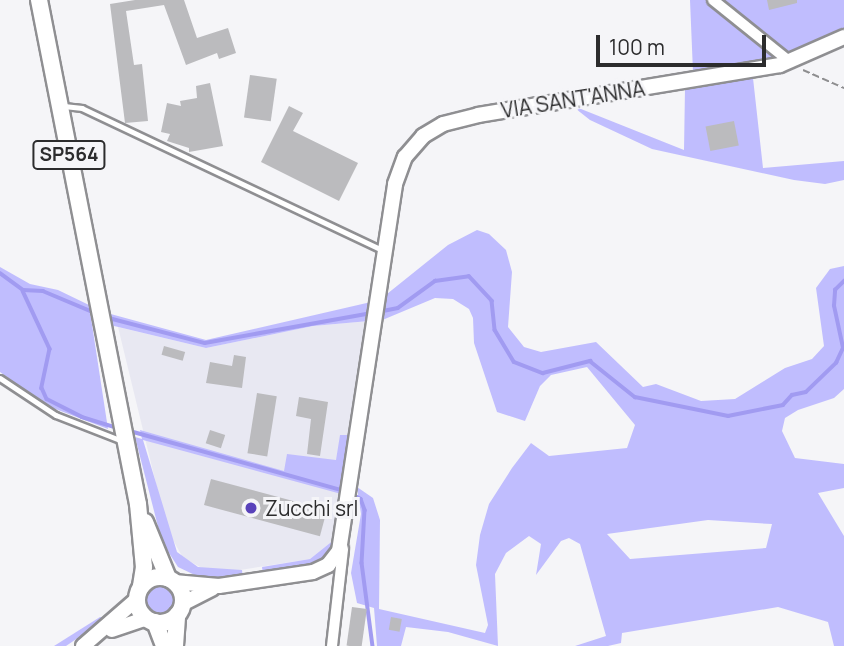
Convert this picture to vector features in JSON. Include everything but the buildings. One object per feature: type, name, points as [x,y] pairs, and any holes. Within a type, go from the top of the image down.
[{"type":"main road","name":"SP564","points":[[39,0],[138,504],[144,567],[139,593],[164,646]]},
{"type":"main road","name":"SP564","points":[[138,504],[171,580],[179,610],[175,646]]},
{"type":"main road","points":[[139,593],[153,578],[171,580]]},
{"type":"main road","points":[[150,620],[179,610]]},
{"type":"street","points":[[713,0],[790,62]]},
{"type":"street","name":"VIA SANT'ANNA","points":[[344,540],[383,250],[405,157],[423,135],[443,124],[790,62],[844,37]]},
{"type":"street","points":[[171,580],[219,586],[318,570],[332,560],[344,540]]},
{"type":"street","points":[[332,646],[344,540]]},
{"type":"street","points":[[179,610],[219,586]]},
{"type":"street","points":[[83,646],[100,634],[139,593]]},
{"type":"street","points":[[100,634],[150,620]]},
{"type":"lane","points":[[60,107],[82,108],[383,250]]},
{"type":"lane","points":[[0,378],[56,415],[122,432]]},
{"type":"path","points":[[790,62],[844,88]]},
{"type":"shaded area","points":[[690,0],[707,0],[780,58],[693,72]]},
{"type":"shaded area","points":[[720,0],[844,0],[844,30],[791,54]]},
{"type":"shaded area","points":[[753,78],[763,168],[844,161],[844,180],[825,184],[794,180],[652,149],[590,120],[571,105],[684,150],[685,88]]},
{"type":"shaded area","points":[[477,230],[489,234],[506,250],[512,272],[508,327],[524,347],[541,352],[596,342],[643,387],[656,384],[701,401],[735,399],[785,368],[812,359],[824,346],[816,288],[830,269],[844,266],[844,389],[834,398],[798,410],[785,418],[782,431],[795,458],[844,464],[844,488],[818,493],[844,536],[844,646],[834,646],[828,622],[778,607],[622,633],[621,643],[608,646],[575,646],[606,636],[580,544],[569,538],[561,541],[536,575],[541,544],[529,536],[506,553],[495,574],[498,646],[448,632],[406,627],[401,646],[377,646],[374,608],[357,603],[351,573],[361,514],[357,487],[373,498],[380,520],[379,609],[485,633],[488,625],[476,565],[480,535],[489,504],[512,468],[531,443],[549,456],[627,448],[635,425],[587,367],[551,375],[540,386],[525,421],[497,412],[474,343],[473,318],[469,309],[453,299],[435,298],[380,321],[382,298],[448,245]],"holes":[[[708,520],[772,524],[766,548],[630,559],[607,534]]]},
{"type":"shaded area","points":[[0,267],[30,284],[58,290],[89,305],[108,429],[45,405],[0,372]]},
{"type":"shaded area","points":[[371,302],[369,321],[313,326],[206,348],[110,325],[107,313],[206,340]]},
{"type":"shaded area","points":[[369,321],[335,539],[310,559],[234,571],[206,570],[183,558],[167,529],[118,327],[206,348],[313,326]]},
{"type":"shaded area","points":[[140,430],[284,471],[287,454],[336,460],[340,435],[353,435],[345,495],[143,440],[177,552],[198,567],[242,570],[243,578],[199,577],[178,567],[162,542],[135,437],[142,439]]},
{"type":"shaded area","points":[[335,539],[329,554],[312,566],[263,575],[262,567],[310,559]]},
{"type":"shaded area","points":[[160,585],[166,586],[174,594],[174,606],[166,614],[160,615],[154,614],[146,606],[145,600],[146,594],[154,586]]},
{"type":"shaded area","points":[[100,617],[107,618],[66,646],[54,646]]},
{"type":"waterway","points":[[0,273],[23,290],[43,291],[95,313]]},
{"type":"waterway","points":[[378,312],[398,308],[435,281],[469,276],[492,301],[495,330],[514,362],[543,373],[590,361],[635,397],[728,416],[783,405],[792,395],[806,392],[836,363],[843,348],[834,306],[835,290],[844,281]]},
{"type":"waterway","points":[[23,291],[50,349],[42,388],[47,399],[82,417],[119,428]]},
{"type":"waterway","points":[[105,317],[205,343],[371,313]]},
{"type":"waterway","points":[[130,431],[345,491]]},
{"type":"waterway","points":[[352,494],[361,499],[365,510],[362,563],[373,646]]},
{"type":"place","name":"Zucchi srl","points":[[251,508]]}]
